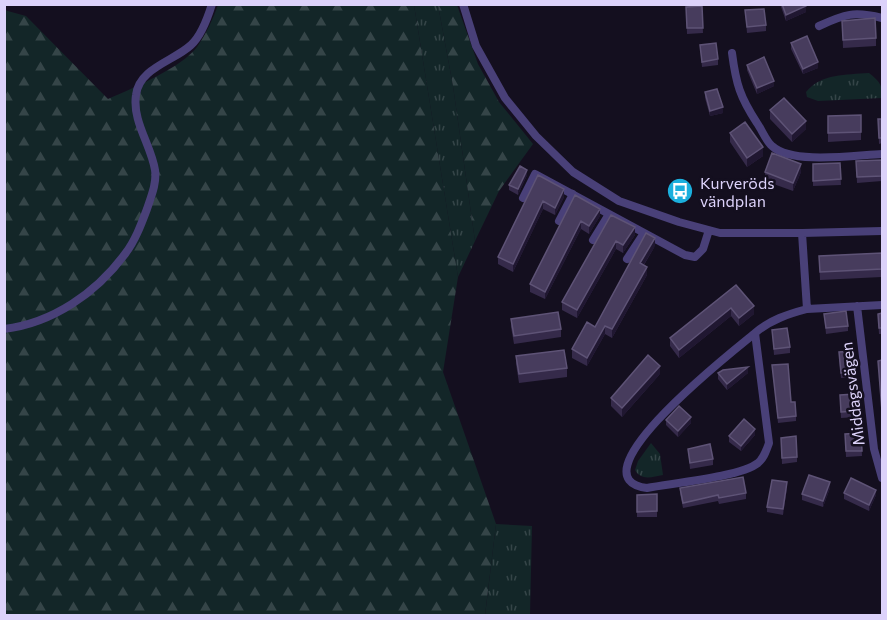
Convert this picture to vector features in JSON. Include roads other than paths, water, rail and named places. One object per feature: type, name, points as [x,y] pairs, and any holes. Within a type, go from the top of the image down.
[{"type":"street","points":[[4,329],[26,326],[62,312],[94,287],[126,254],[139,230],[154,190],[155,170],[143,134],[136,95],[142,79],[193,44],[212,4]]},
{"type":"street","points":[[463,4],[476,46],[504,98],[536,136],[573,172],[620,201],[709,230],[737,234],[882,231]]},
{"type":"street","points":[[819,26],[842,15],[862,13],[882,18]]},
{"type":"street","points":[[732,53],[736,81],[746,105],[773,147],[802,158],[882,154]]},
{"type":"street","points":[[523,198],[535,174],[685,255],[695,257],[704,249],[709,230]]},
{"type":"street","points":[[559,221],[573,194]]},
{"type":"street","points":[[593,240],[609,214]]},
{"type":"street","points":[[627,259],[644,233]]},
{"type":"street","points":[[802,233],[807,309]]},
{"type":"street","points":[[755,333],[769,443],[763,458],[756,465],[738,472],[647,488],[637,487],[630,483],[626,475],[626,468],[646,433],[671,405],[700,379],[755,333],[765,325],[788,314],[807,309],[882,305]]},
{"type":"street","name":"Middagsvägen","points":[[857,306],[874,449],[882,478]]},
{"type":"place","name":"Kurveröds vändplan","points":[[680,191]]}]
